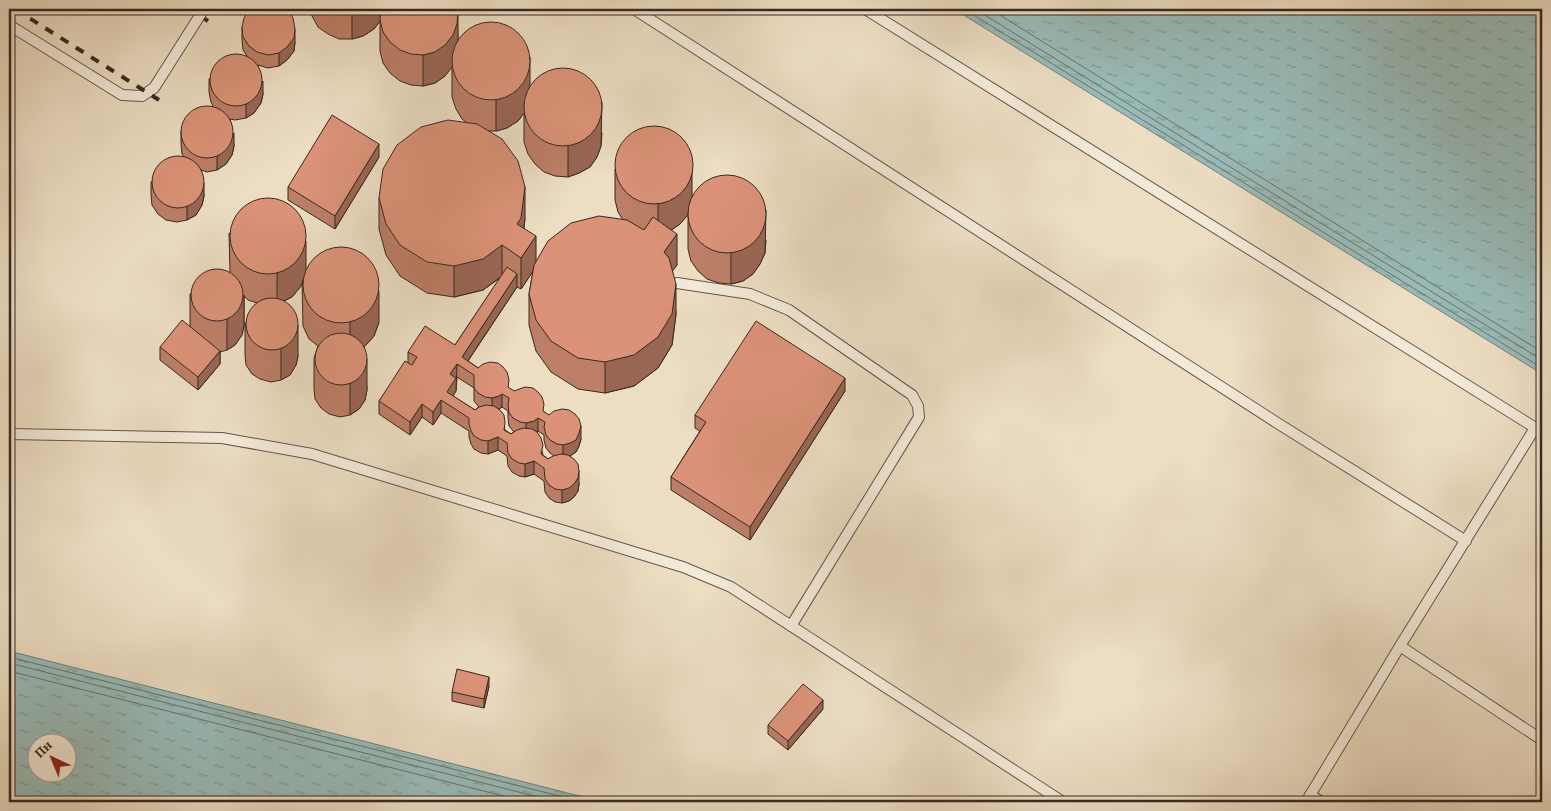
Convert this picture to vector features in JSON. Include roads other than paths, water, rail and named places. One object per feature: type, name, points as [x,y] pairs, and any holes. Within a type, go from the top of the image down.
[{"type":"lane","points":[[9,25],[122,95],[142,96],[154,88],[204,9]]},
{"type":"lane","points":[[634,9],[1282,426],[1466,541]]},
{"type":"lane","points":[[865,9],[1539,430],[1400,646],[1308,798],[1322,802]]},
{"type":"lane","points":[[677,283],[750,294],[789,310],[912,395],[918,406],[919,417],[791,626]]},
{"type":"lane","points":[[9,434],[222,438],[312,454],[683,567],[731,587],[1063,802]]},
{"type":"lane","points":[[1400,646],[1542,740]]},
{"type":"water","points":[[954,9],[1542,9],[1542,374]]},
{"type":"water","points":[[9,651],[603,802],[9,802]]},
{"type":"railway","points":[[15,9],[159,100]]},
{"type":"railway","points":[[189,9],[208,21]]}]
